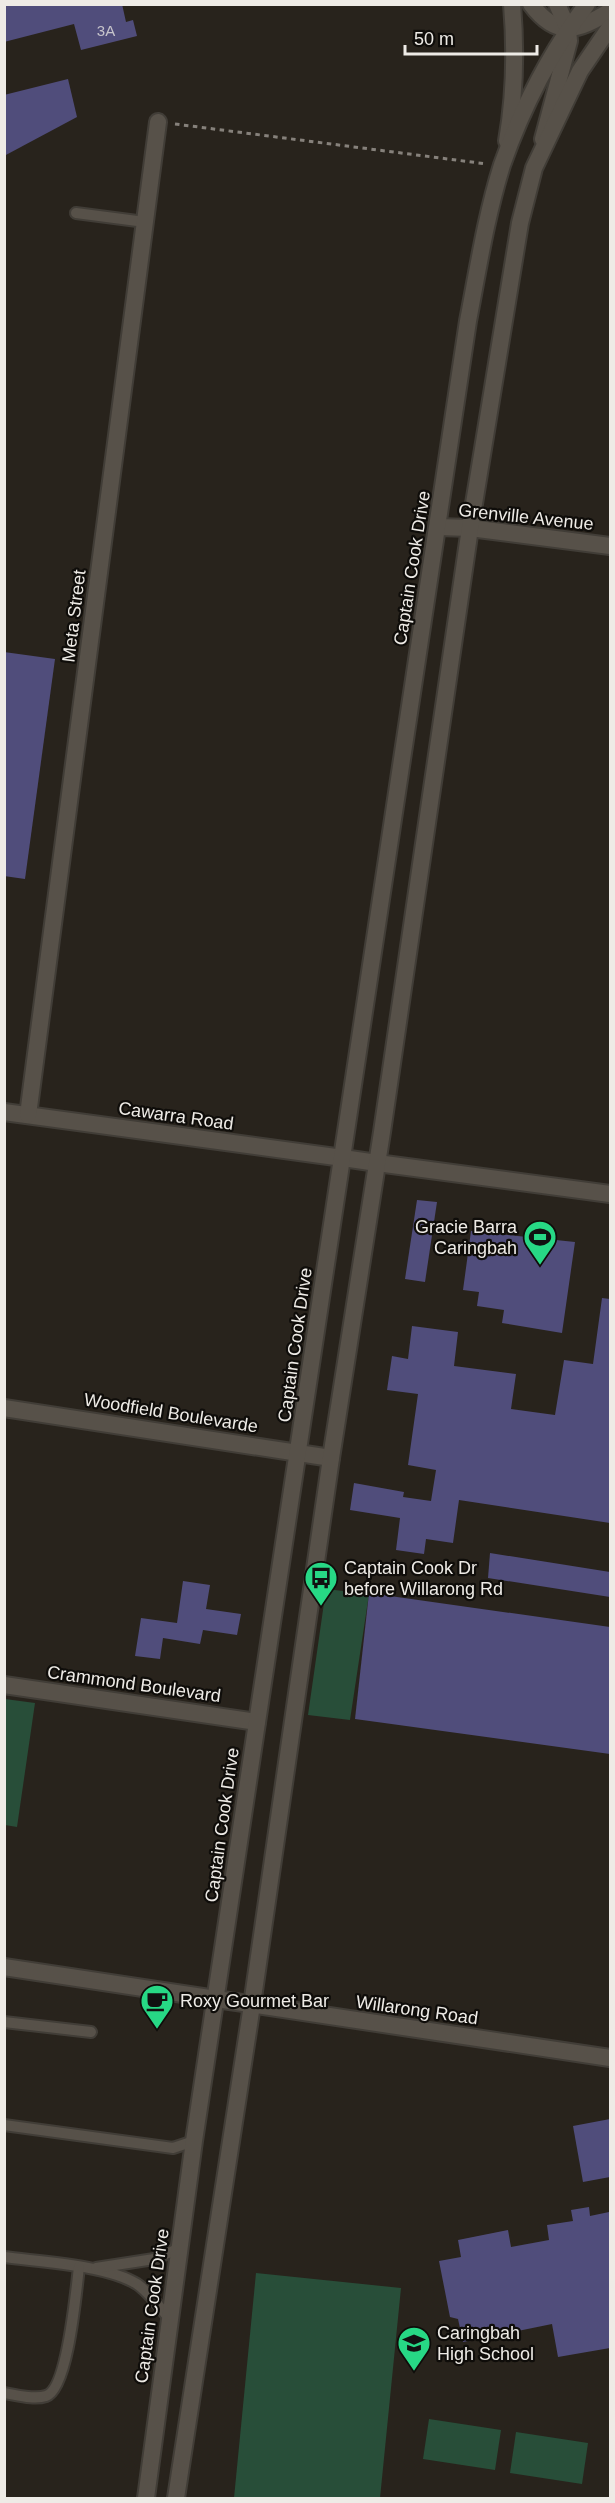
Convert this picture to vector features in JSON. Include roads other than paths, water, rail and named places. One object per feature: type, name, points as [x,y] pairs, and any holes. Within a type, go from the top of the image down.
[{"type":"main road","points":[[502,166],[513,109],[515,51],[512,4]]},
{"type":"main road","points":[[531,4],[541,17],[553,26],[568,29],[590,23],[610,10]]},
{"type":"main road","points":[[176,2499],[252,2005],[331,1458],[378,1163],[470,528],[519,223],[566,58],[568,29],[557,4]]},
{"type":"main road","name":"Captain Cook Drive","points":[[146,2499],[194,2141],[468,321],[483,240],[502,166],[540,76],[568,29],[587,4]]},
{"type":"main road","points":[[534,168],[580,71],[610,27]]},
{"type":"main road","name":"Meta Street","points":[[28,1115],[158,122]]},
{"type":"main road","name":"Grenville Avenue","points":[[438,527],[470,528],[610,546]]},
{"type":"main road","name":"Cawarra Road","points":[[4,1112],[343,1158]]},
{"type":"main road","points":[[343,1158],[610,1194]]},
{"type":"main road","name":"Woodfield Boulevarde","points":[[4,1408],[331,1458]]},
{"type":"main road","name":"Crammond Boulevard","points":[[4,1685],[257,1722]]},
{"type":"main road","name":"Willarong Road","points":[[4,1967],[610,2058]]},
{"type":"lane","points":[[76,213],[145,222]]},
{"type":"lane","points":[[4,2022],[91,2032]]},
{"type":"lane","points":[[4,2125],[173,2148],[194,2141]]},
{"type":"lane","points":[[84,2268],[154,2259],[180,2248]]},
{"type":"lane","points":[[4,2258],[84,2268],[123,2277],[139,2285],[170,2318]]},
{"type":"lane","points":[[4,2393],[34,2397],[47,2396],[54,2391],[64,2368],[84,2268]]},
{"type":"place","name":"Gracie Barra Caringbah","points":[[540,1266]]},
{"type":"place","name":"Captain Cook Dr before Willarong Rd","points":[[321,1607]]},
{"type":"place","name":"Roxy Gourmet Bar","points":[[157,2030]]},
{"type":"place","name":"Caringbah High School","points":[[414,2372]]}]
